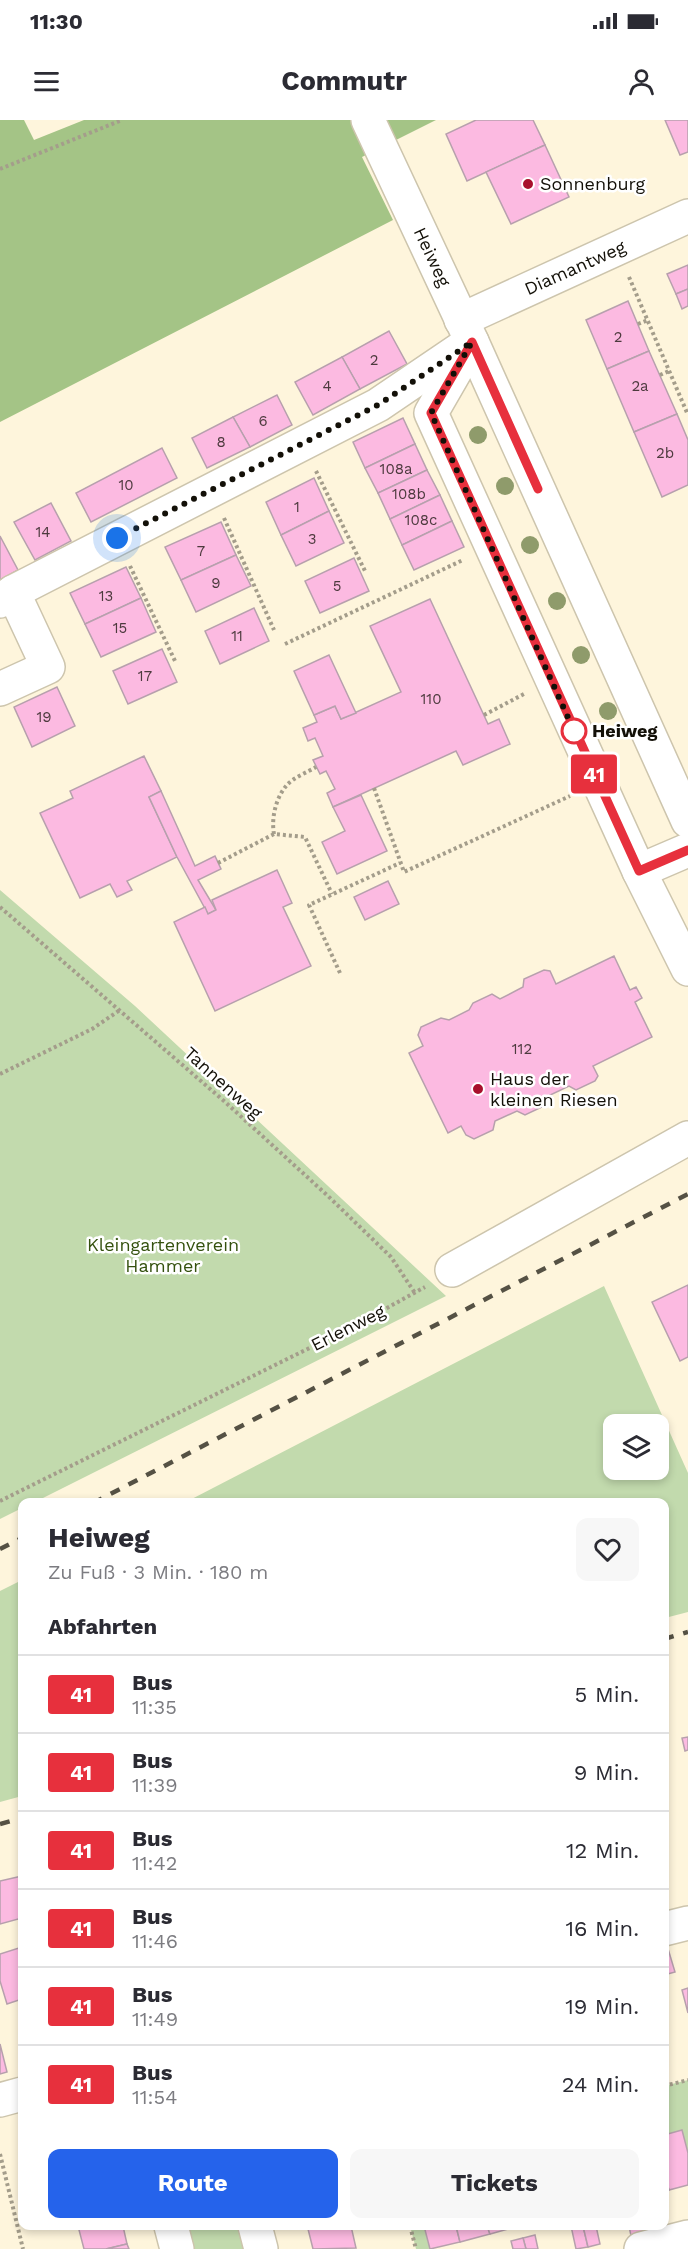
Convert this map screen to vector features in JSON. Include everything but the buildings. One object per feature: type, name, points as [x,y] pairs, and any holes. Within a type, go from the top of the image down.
[{"type":"street","name":"Heiweg","points":[[368,120],[688,821]]},
{"type":"street","name":"Diamantweg","points":[[7,596],[378,405],[466,331],[617,249],[688,216]]},
{"type":"street","points":[[466,331],[431,413],[597,783],[688,969]]},
{"type":"street","points":[[0,689],[48,667],[7,596]]},
{"type":"street","points":[[639,871],[688,850]]},
{"type":"street","points":[[452,1270],[688,1138]]},
{"type":"street","points":[[669,1928],[688,1923]]},
{"type":"street","points":[[0,2100],[18,2095]]},
{"type":"street","points":[[172,2230],[177,2249]]},
{"type":"street","points":[[256,2230],[261,2249]]},
{"type":"street","points":[[641,2249],[688,2237]]},
{"type":"path","points":[[0,169],[122,120]]},
{"type":"path","points":[[617,249],[688,415]]},
{"type":"path","points":[[638,324],[648,320]]},
{"type":"path","points":[[660,375],[669,371]]},
{"type":"path","points":[[303,443],[364,571]]},
{"type":"path","points":[[211,490],[274,630]]},
{"type":"path","points":[[117,538],[175,661]]},
{"type":"path","points":[[285,644],[491,547]]},
{"type":"path","points":[[484,716],[552,680]]},
{"type":"path","points":[[274,834],[276,804],[287,784],[316,767]]},
{"type":"path","points":[[375,788],[404,872],[597,783]]},
{"type":"path","points":[[218,863],[274,834],[305,837],[332,894]]},
{"type":"path","points":[[340,973],[309,905],[400,862]]},
{"type":"path","name":"Tannenweg","points":[[0,907],[224,1101],[328,1196],[391,1257],[416,1293]]},
{"type":"path","points":[[0,1074],[92,1029],[120,1010]]},
{"type":"path","name":"Erlenweg","points":[[0,1501],[356,1325],[416,1293],[452,1270]]},
{"type":"path","points":[[669,2085],[688,2080]]},
{"type":"path","points":[[0,2154],[18,2228]]},
{"type":"path","points":[[18,2230],[23,2249]]},
{"type":"path","points":[[411,2230],[416,2249]]},
{"type":"green space","points":[[0,120],[24,120],[34,140],[84,120],[436,120],[362,157],[393,220],[0,422]]},
{"type":"green space","name":"Kleingartenverein Hammer","points":[[0,890],[135,1006],[446,1296],[43,1498],[18,1498],[18,1510],[0,1519]]},
{"type":"green space","points":[[604,1286],[661,1414],[603,1414],[603,1480],[669,1480],[669,1431],[688,1473],[688,1612],[669,1617],[669,1498],[194,1498]]},
{"type":"green space","points":[[18,1582],[18,1797],[0,1802],[0,1591]]},
{"type":"green space","points":[[688,2080],[688,2153],[682,2130],[669,2134],[669,2085]]},
{"type":"green space","points":[[183,2230],[247,2230],[251,2249],[188,2249]]},
{"type":"green space","points":[[411,2230],[425,2230],[430,2249],[416,2249]]},
{"type":"railway","points":[[103,1498],[688,1194]]},
{"type":"railway","points":[[0,1549],[18,1540]]},
{"type":"railway","points":[[669,1638],[688,1632]]},
{"type":"railway","points":[[0,1824],[18,1819]]},
{"type":"bus line","name":"41","points":[[538,489],[472,342],[431,413],[597,783],[639,871],[688,850]]},
{"type":"place","name":"Sonnenburg","points":[[528,184]]},
{"type":"place","name":"Heiweg","points":[[574,731]]},
{"type":"place","name":"Haus der kleinen Riesen","points":[[478,1089]]},
{"type":"route","points":[[117,538],[378,405],[472,342],[431,413],[575,733],[574,731]]}]
